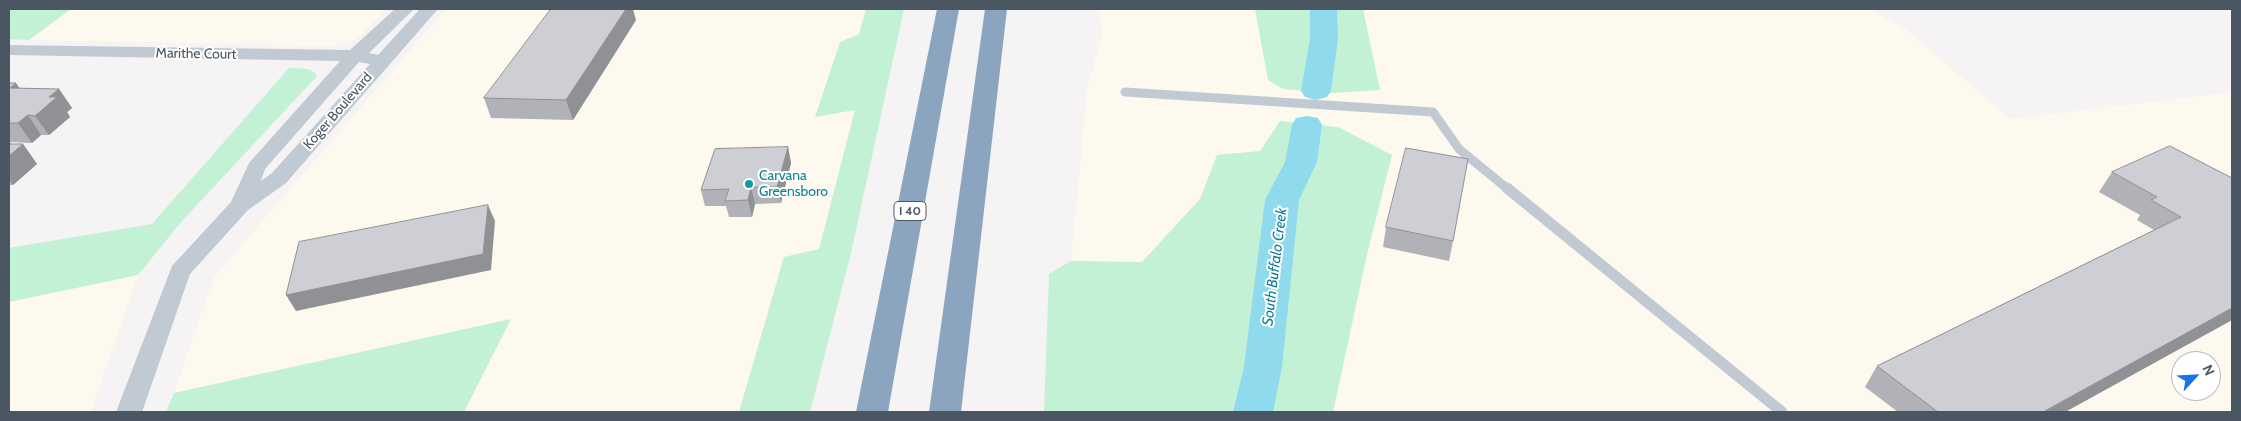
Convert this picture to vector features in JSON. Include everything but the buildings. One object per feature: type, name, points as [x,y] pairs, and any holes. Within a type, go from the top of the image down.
[{"type":"highway","name":"I 40","points":[[872,412],[948,9]]},
{"type":"highway","points":[[945,412],[996,9]]},
{"type":"street","name":"Koger Boulevard","points":[[241,205],[256,167],[355,56],[405,9]]},
{"type":"street","name":"Koger Boulevard","points":[[129,412],[180,271],[241,205],[279,178],[429,9]]},
{"type":"street","name":"Marithe Court","points":[[9,50],[252,56],[355,56],[382,61]]},
{"type":"lane","points":[[1124,92],[1433,112],[1459,149],[1782,412]]},
{"type":"shaded area","points":[[71,9],[386,9],[359,37],[349,43],[333,46],[29,40]]},
{"type":"shaded area","points":[[446,9],[866,9],[859,34],[815,117],[855,109],[819,249],[784,257],[739,412],[464,412],[510,319],[174,393],[214,277]]},
{"type":"shaded area","points":[[1099,9],[1255,9],[1268,80],[1284,89],[1332,93],[1380,90],[1363,9],[1868,9],[1907,30],[2010,119],[2232,92],[2232,412],[1333,412],[1368,250],[1392,155],[1260,151],[1217,155],[1200,199],[1142,262],[1071,261],[1087,90],[1102,33]]},
{"type":"shaded area","points":[[138,275],[91,412],[9,412],[9,302]]},
{"type":"green space","points":[[9,9],[71,9],[29,40],[9,39]]},
{"type":"green space","points":[[866,9],[904,9],[851,253],[810,412],[739,412],[784,257],[819,249],[855,110],[815,117],[840,42],[859,34]]},
{"type":"green space","points":[[1255,9],[1363,9],[1380,90],[1332,93],[1283,89],[1268,80]]},
{"type":"green space","points":[[289,68],[309,69],[317,76],[182,221],[138,275],[9,302],[9,248],[152,224]]},
{"type":"green space","points":[[1280,121],[1338,127],[1392,155],[1368,250],[1333,412],[1044,412],[1049,274],[1071,261],[1142,262],[1200,199],[1217,155],[1260,151]]},
{"type":"green space","points":[[511,319],[464,412],[166,412],[174,393]]},
{"type":"waterway","name":"South Buffalo Creek","points":[[1316,91],[1324,39],[1323,9]]},
{"type":"waterway","name":"South Buffalo Creek","points":[[1253,412],[1263,367],[1282,200],[1301,162],[1307,125]]},
{"type":"place","name":"Carvana Greensboro","points":[[749,184]]}]
